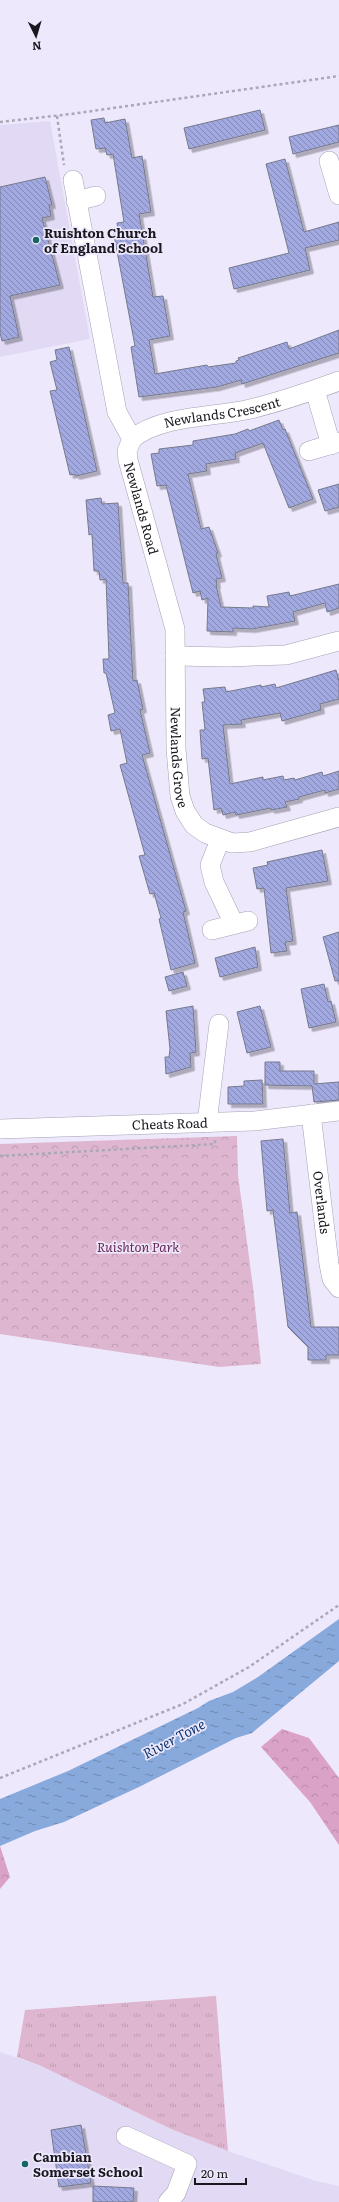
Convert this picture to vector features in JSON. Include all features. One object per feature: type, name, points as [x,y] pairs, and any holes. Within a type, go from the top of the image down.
[{"type":"street","points":[[329,161],[338,188]]},
{"type":"street","points":[[73,180],[117,412],[132,439]]},
{"type":"street","points":[[76,200],[96,196]]},
{"type":"street","name":"Newlands Crescent","points":[[132,439],[143,430],[164,423],[247,410],[315,390],[339,381]]},
{"type":"street","points":[[309,451],[335,443],[315,390]]},
{"type":"street","name":"Newlands Road","points":[[132,439],[127,451],[128,460],[174,630],[175,656]]},
{"type":"street","points":[[175,656],[228,657],[286,655],[339,641]]},
{"type":"street","name":"Newlands Grove","points":[[175,656],[176,749],[180,796],[185,810],[194,825],[205,833],[220,840],[232,843],[250,842],[339,817]]},
{"type":"street","points":[[212,930],[241,923],[214,882],[210,865],[220,840]]},
{"type":"street","points":[[210,1123],[219,1024]]},
{"type":"street","name":"Cheats Road","points":[[0,1129],[210,1123],[339,1111]]},
{"type":"street","name":"Overlands","points":[[311,1114],[329,1264],[332,1279],[339,1288]]},
{"type":"street","points":[[126,2136],[187,2164],[176,2193],[168,2202]]},
{"type":"path","points":[[0,122],[57,116],[339,76]]},
{"type":"path","points":[[57,116],[66,173],[73,180]]},
{"type":"path","points":[[0,1156],[215,1144],[210,1123]]},
{"type":"path","points":[[0,1778],[183,1704],[249,1667],[339,1605]]},
{"type":"shaded area","name":"Ruishton Church of England School","points":[[50,121],[90,339],[0,357],[0,125]]},
{"type":"shaded area","points":[[0,2052],[39,2065],[171,2129],[228,2151],[316,2181],[339,2186],[339,2202],[0,2202]]},
{"type":"green space","name":"Ruishton Park","points":[[237,1136],[238,1175],[253,1287],[261,1364],[219,1367],[0,1334],[0,1144]]},
{"type":"green space","points":[[282,1729],[309,1738],[339,1778],[339,1845],[310,1802],[261,1747]]},
{"type":"green space","points":[[0,1846],[10,1877],[0,1889]]},
{"type":"green space","points":[[216,1996],[228,2151],[171,2129],[39,2065],[17,2057],[25,2010]]},
{"type":"water","name":"River Tone","points":[[339,1619],[339,1661],[252,1733],[236,1738],[141,1786],[64,1822],[35,1831],[0,1846],[0,1799],[68,1771],[198,1708],[209,1701],[233,1692],[258,1677]]},
{"type":"building","points":[[260,110],[265,130],[189,149],[184,128]]},
{"type":"building","points":[[104,118],[105,123],[125,119],[132,158],[142,156],[151,212],[139,214],[153,297],[163,296],[170,336],[149,340],[155,374],[207,365],[208,367],[236,363],[236,361],[239,360],[238,358],[287,342],[289,349],[339,330],[339,353],[242,384],[241,380],[217,387],[139,397],[131,347],[135,346],[113,230],[118,230],[117,223],[124,222],[113,154],[107,155],[105,148],[96,149],[91,120]]},
{"type":"building","points":[[339,125],[339,142],[293,154],[289,137]]},
{"type":"building","points":[[285,159],[304,232],[339,222],[339,240],[305,248],[310,270],[234,289],[229,268],[289,253],[266,164]]},
{"type":"building","points":[[45,177],[52,205],[49,205],[51,216],[42,218],[60,285],[10,296],[19,337],[2,341],[0,333],[0,187]]},
{"type":"building","points":[[69,347],[97,471],[76,476],[75,474],[70,475],[50,391],[57,390],[50,362],[57,360],[55,350]]},
{"type":"building","points":[[279,420],[283,430],[285,429],[313,499],[289,508],[263,443],[235,453],[236,459],[206,464],[207,471],[188,474],[201,529],[209,527],[218,553],[216,554],[222,578],[216,579],[216,585],[221,607],[269,607],[267,596],[289,592],[290,596],[339,584],[339,608],[327,612],[325,603],[293,612],[295,621],[252,629],[233,628],[233,632],[207,631],[208,598],[202,600],[200,591],[193,593],[166,485],[157,486],[151,454],[159,453],[159,449],[193,445],[193,441],[235,434],[248,429],[249,431]]},
{"type":"building","points":[[339,484],[339,507],[325,511],[318,490]]},
{"type":"building","points":[[101,498],[102,504],[118,503],[123,583],[128,583],[133,681],[137,680],[143,709],[140,710],[150,753],[142,755],[186,911],[183,912],[195,963],[171,970],[159,919],[161,918],[154,893],[150,894],[139,856],[145,855],[120,765],[127,763],[120,729],[111,731],[108,715],[115,713],[106,673],[104,673],[103,659],[109,659],[106,579],[100,580],[99,571],[94,571],[92,534],[89,535],[86,500]]},
{"type":"building","points":[[336,670],[339,681],[339,699],[320,704],[321,710],[282,721],[280,713],[241,720],[242,724],[223,725],[230,784],[263,777],[263,780],[283,776],[284,780],[294,778],[295,780],[322,772],[323,776],[339,771],[339,789],[325,793],[325,790],[299,797],[299,799],[285,802],[287,807],[271,810],[271,808],[236,815],[235,812],[223,815],[221,808],[214,810],[208,758],[202,759],[200,730],[205,730],[202,702],[205,702],[203,689],[225,687],[226,692],[261,685],[261,687],[275,684],[276,688]]},
{"type":"building","points":[[322,850],[328,881],[286,888],[293,941],[285,942],[287,951],[271,953],[264,888],[257,889],[253,868],[268,865],[267,862]]},
{"type":"building","points":[[339,932],[339,981],[335,981],[323,937]]},
{"type":"building","points":[[255,947],[258,967],[220,977],[215,958]]},
{"type":"building","points":[[183,972],[187,986],[169,991],[165,977]]},
{"type":"building","points":[[324,984],[328,1002],[331,1001],[336,1022],[309,1028],[301,989]]},
{"type":"building","points":[[193,1006],[196,1052],[190,1053],[191,1067],[166,1074],[165,1057],[169,1057],[170,1049],[166,1011]]},
{"type":"building","points":[[260,1006],[271,1047],[247,1053],[237,1012]]},
{"type":"building","points":[[265,1062],[280,1062],[280,1071],[314,1071],[314,1084],[339,1082],[339,1100],[314,1102],[312,1086],[265,1085]]},
{"type":"building","points":[[262,1080],[263,1104],[228,1104],[228,1087],[244,1086],[244,1081]]},
{"type":"building","points":[[283,1139],[290,1213],[297,1212],[311,1327],[339,1327],[339,1355],[326,1355],[326,1360],[308,1360],[308,1347],[288,1327],[273,1210],[267,1211],[261,1141]]},
{"type":"building","points":[[81,2125],[91,2183],[59,2187],[51,2130]]},
{"type":"building","points":[[93,2186],[134,2188],[133,2202],[93,2202]]},
{"type":"place","name":"Ruishton Church of England School","points":[[36,240]]},
{"type":"place","name":"Cambian Somerset School","points":[[25,2164]]}]
